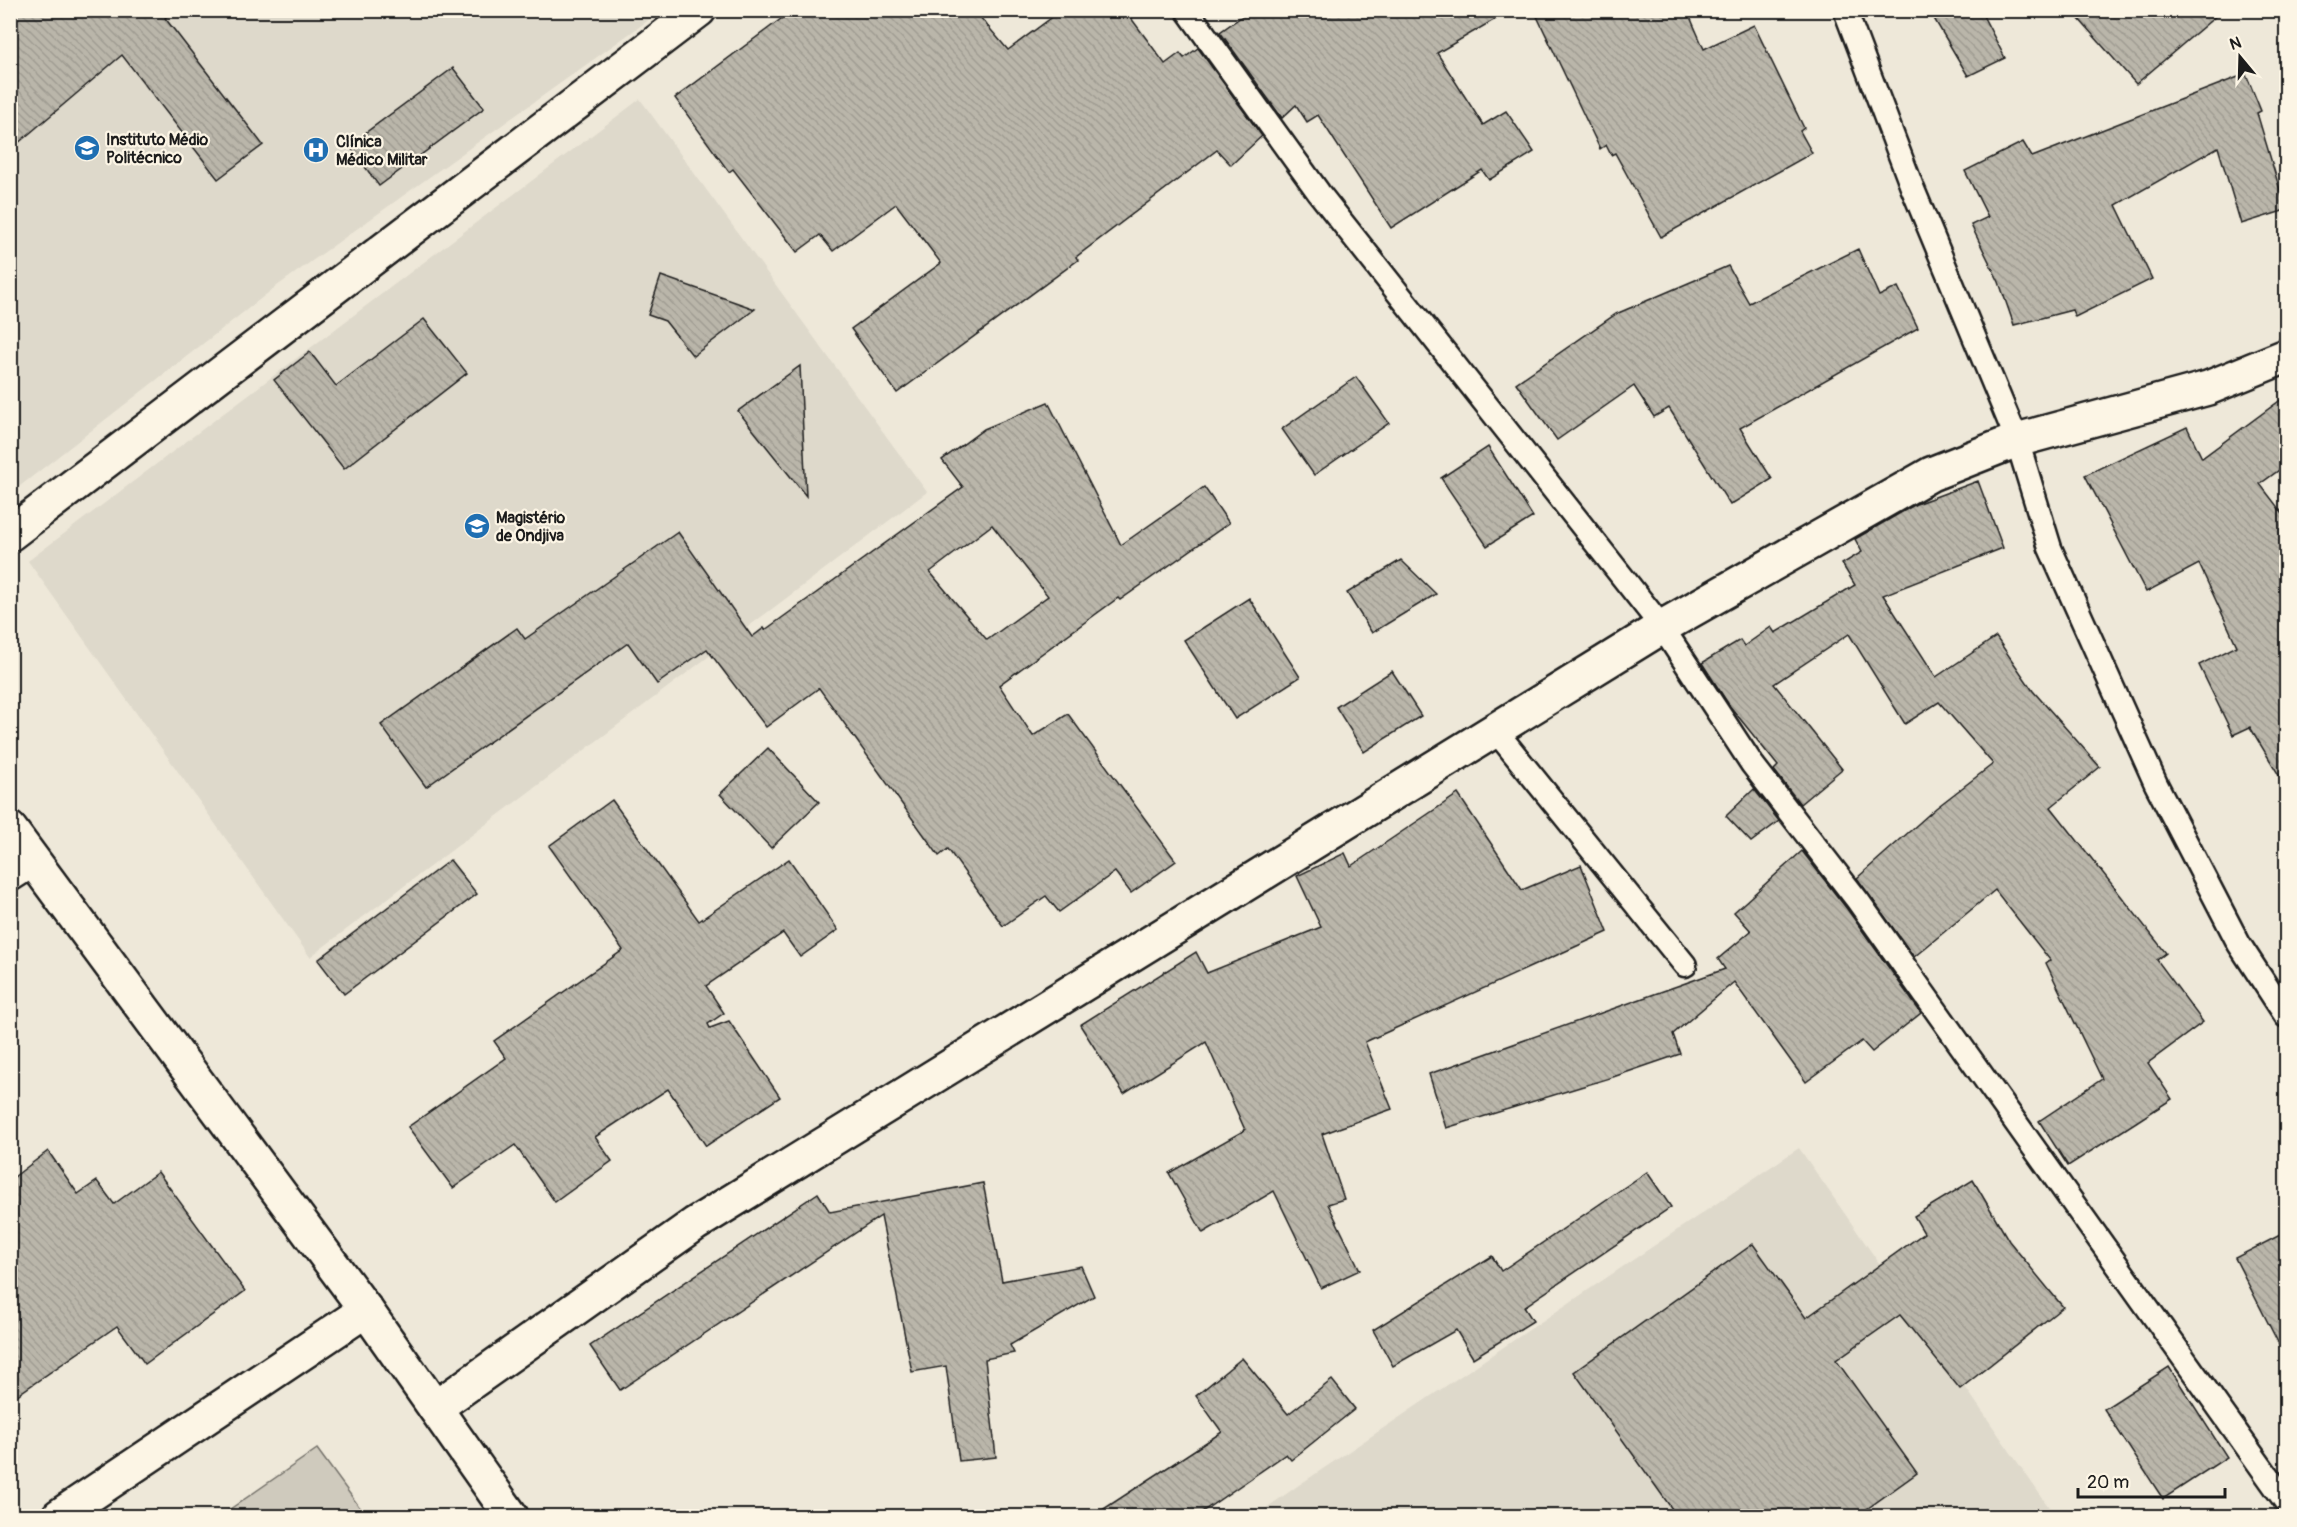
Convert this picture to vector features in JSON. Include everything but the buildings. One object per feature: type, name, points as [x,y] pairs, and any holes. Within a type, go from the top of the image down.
[{"type":"street","points":[[10,534],[699,10]]},
{"type":"street","points":[[435,1408],[695,1224],[1662,627],[1931,474],[2017,440],[2208,388],[2286,356]]},
{"type":"street","points":[[10,829],[21,867],[366,1310],[511,1516]]},
{"type":"street","points":[[59,1516],[366,1310]]},
{"type":"lane","points":[[1187,10],[1319,193],[1662,627],[1752,764],[1858,901],[2286,1502]]},
{"type":"lane","points":[[1845,10],[1912,187],[2017,440],[2050,548],[2156,784],[2239,945],[2286,1016]]},
{"type":"lane","points":[[1495,730],[1685,965]]},
{"type":"shaded area","points":[[654,10],[657,14],[277,286],[11,493],[11,11]]},
{"type":"shaded area","name":"Magistério de Ondjiva","points":[[640,99],[927,492],[310,957],[28,561]]},
{"type":"shaded area","points":[[1799,1148],[2055,1516],[1255,1516],[1299,1485]]},
{"type":"shaded area","points":[[317,1449],[366,1516],[220,1516]]},
{"type":"place","name":"Instituto Médio Politécnico","points":[[87,148]]},
{"type":"place","name":"Clínica Médico Militar","points":[[316,150]]},
{"type":"place","name":"Magistério de Ondjiva","points":[[477,526]]}]
